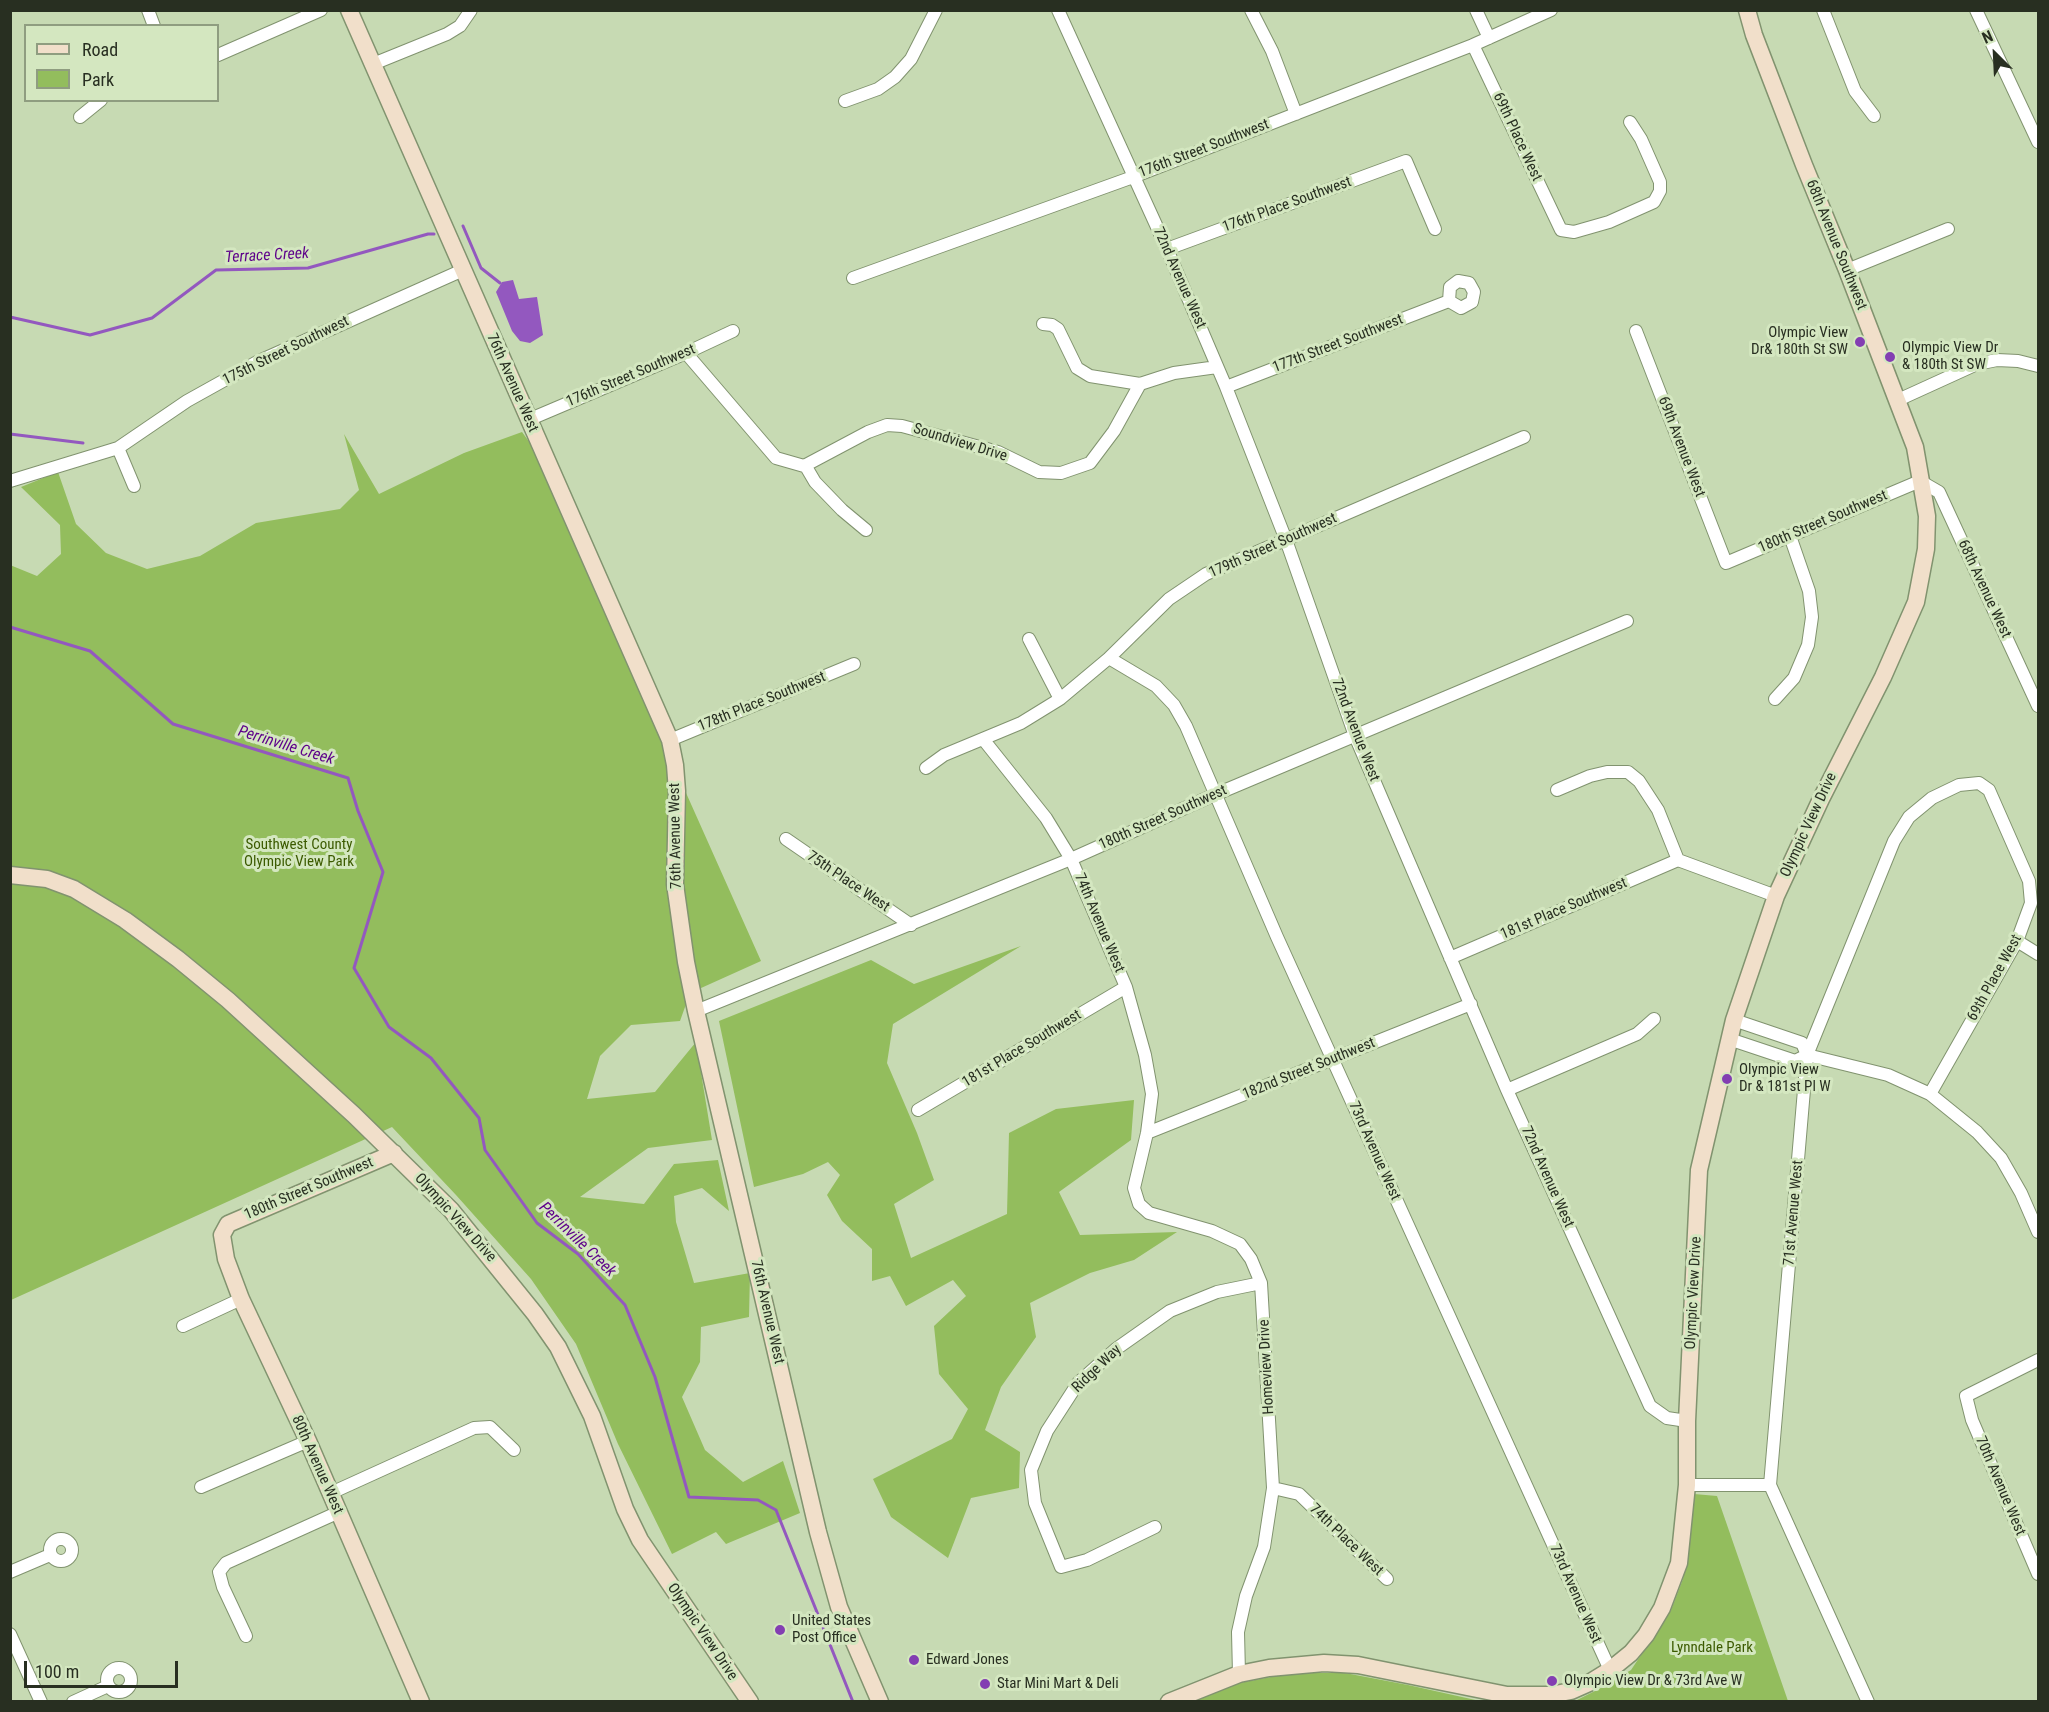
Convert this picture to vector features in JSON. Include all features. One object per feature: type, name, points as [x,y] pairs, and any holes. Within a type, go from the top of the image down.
[{"type":"main road","name":"76th Avenue West","points":[[349,10],[670,740],[677,791],[675,884],[686,962],[696,1011],[818,1532],[839,1607],[880,1701]]},
{"type":"main road","name":"68th Avenue Southwest","points":[[1747,10],[1754,35],[1799,154],[1898,400],[1915,447],[1920,481]]},
{"type":"main road","name":"Olympic View Drive","points":[[1169,1701],[1239,1674],[1294,1665],[1324,1663],[1358,1665],[1507,1695],[1532,1696],[1571,1691],[1610,1670],[1646,1635],[1662,1608],[1678,1563],[1687,1485],[1687,1421],[1699,1170],[1729,1039],[1776,896],[1916,602],[1926,549],[1927,516],[1920,481]]},
{"type":"main road","name":"Olympic View Drive","points":[[10,875],[47,879],[74,889],[103,905],[152,939],[228,1000],[394,1153],[450,1209],[548,1332],[567,1364],[592,1416],[625,1509],[640,1540],[750,1701]]},
{"type":"main road","name":"180th Street Southwest","points":[[226,1227],[228,1224],[394,1153]]},
{"type":"main road","name":"80th Avenue West","points":[[226,1227],[222,1235],[225,1251],[241,1299],[308,1441],[421,1701]]},
{"type":"street","points":[[219,55],[321,10]]},
{"type":"street","points":[[373,64],[447,34],[460,26],[471,10]]},
{"type":"street","points":[[845,101],[878,90],[895,77],[911,59],[936,10]]},
{"type":"street","name":"72nd Avenue West","points":[[1058,10],[1167,249],[1226,387],[1286,540],[1355,736],[1507,1090],[1650,1406],[1667,1418],[1687,1421]]},
{"type":"street","points":[[1251,10],[1272,51],[1296,114]]},
{"type":"street","points":[[1476,10],[1488,38]]},
{"type":"street","name":"176th Street Southwest","points":[[853,278],[1133,177],[1473,45],[1551,10]]},
{"type":"street","points":[[1823,10],[1855,91],[1874,116]]},
{"type":"street","points":[[1976,10],[2038,142]]},
{"type":"street","name":"69th Place West","points":[[1473,45],[1562,230],[1575,232],[1654,202],[1660,191],[1659,182],[1641,139],[1630,122]]},
{"type":"street","points":[[80,117],[99,102]]},
{"type":"street","name":"176th Place Southwest","points":[[1167,249],[1406,161],[1435,229]]},
{"type":"street","points":[[1847,270],[1948,230]]},
{"type":"street","name":"175th Street Southwest","points":[[10,481],[118,448],[187,401],[257,362],[463,270]]},
{"type":"street","name":"177th Street Southwest","points":[[1226,387],[1449,301]]},
{"type":"street","points":[[1043,324],[1052,325],[1058,329],[1077,368],[1090,376],[1140,384],[1174,373],[1217,367]]},
{"type":"street","name":"176th Street Southwest","points":[[528,420],[733,331]]},
{"type":"street","name":"69th Avenue West","points":[[1636,331],[1726,562]]},
{"type":"street","points":[[686,353],[776,458],[805,465],[815,482],[842,510],[866,530]]},
{"type":"street","points":[[1898,400],[1977,364],[1997,360],[2018,361],[2038,366]]},
{"type":"street","name":"Soundview Drive","points":[[805,465],[868,432],[887,425],[902,426],[998,452],[1039,472],[1061,473],[1090,463],[1114,431],[1140,384]]},
{"type":"street","name":"179th Street Southwest","points":[[926,768],[944,755],[1021,723],[1060,699],[1109,658],[1169,599],[1206,574],[1524,437]]},
{"type":"street","points":[[118,448],[134,486]]},
{"type":"street","name":"180th Street Southwest","points":[[1726,562],[1920,481]]},
{"type":"street","name":"68th Avenue West","points":[[1920,481],[1939,492],[2038,706]]},
{"type":"street","points":[[1775,699],[1794,678],[1808,645],[1812,616],[1809,591],[1790,536]]},
{"type":"street","name":"180th Street Southwest","points":[[696,1011],[1071,859],[1214,795],[1627,621]]},
{"type":"street","points":[[1029,639],[1060,699]]},
{"type":"street","name":"73rd Avenue West","points":[[1109,658],[1156,686],[1174,705],[1186,726],[1214,795],[1333,1060],[1610,1670]]},
{"type":"street","name":"178th Place Southwest","points":[[670,740],[854,664]]},
{"type":"street","name":"74th Avenue West","points":[[983,739],[1046,818],[1071,859],[1126,987],[1145,1055],[1152,1094],[1148,1133]]},
{"type":"street","points":[[1557,790],[1590,776],[1607,772],[1628,772],[1639,781],[1658,810],[1678,860],[1776,896]]},
{"type":"street","name":"71st Avenue West","points":[[1868,1701],[1770,1485],[1807,1055],[1894,841],[1909,817],[1932,798],[1959,785],[1979,783],[1989,790]]},
{"type":"street","name":"69th Place West","points":[[1930,1094],[2017,941],[2031,903],[2029,881],[1989,790]]},
{"type":"street","name":"75th Place West","points":[[786,839],[911,925]]},
{"type":"street","name":"181st Place Southwest","points":[[1450,958],[1678,860]]},
{"type":"street","points":[[2017,941],[2038,954]]},
{"type":"street","name":"181st Place Southwest","points":[[918,1110],[1126,987]]},
{"type":"street","name":"182nd Street Southwest","points":[[1148,1133],[1471,1004]]},
{"type":"street","points":[[1507,1090],[1637,1034],[1654,1019]]},
{"type":"street","points":[[1734,1020],[1802,1043],[1807,1055]]},
{"type":"street","points":[[1729,1039],[1795,1061],[1807,1055],[1888,1075],[1930,1094],[1977,1132],[2001,1158],[2021,1193],[2038,1232]]},
{"type":"street","name":"Homeview Drive","points":[[1148,1133],[1134,1188],[1139,1204],[1149,1213],[1212,1231],[1240,1244],[1251,1259],[1261,1283],[1273,1488],[1263,1547],[1246,1596],[1238,1632],[1239,1674]]},
{"type":"street","name":"Ridge Way","points":[[1155,1527],[1087,1560],[1061,1567],[1035,1503],[1031,1470],[1047,1431],[1078,1383],[1116,1349],[1170,1311],[1217,1292],[1261,1283]]},
{"type":"street","points":[[183,1326],[241,1299]]},
{"type":"street","name":"70th Avenue West","points":[[2038,1360],[1966,1396],[1972,1420],[2038,1574]]},
{"type":"street","points":[[331,1493],[474,1428],[490,1427],[514,1450]]},
{"type":"street","points":[[201,1487],[308,1441]]},
{"type":"street","points":[[1687,1485],[1770,1485]]},
{"type":"street","name":"74th Place West","points":[[1273,1488],[1299,1494],[1387,1579]]},
{"type":"street","points":[[246,1636],[223,1587],[219,1572],[226,1563],[339,1512]]},
{"type":"street","points":[[10,1572],[50,1555]]},
{"type":"street","points":[[10,1634],[41,1701]]},
{"type":"street","points":[[73,1701],[108,1686]]},
{"type":"green space","name":"Southwest County Olympic View Park","points":[[522,432],[530,443],[761,961],[690,993],[680,1021],[631,1025],[600,1056],[587,1099],[655,1092],[696,1042],[712,1140],[648,1148],[580,1197],[644,1204],[674,1164],[718,1160],[729,1211],[702,1188],[674,1196],[676,1222],[694,1283],[750,1273],[749,1317],[701,1327],[700,1362],[682,1397],[705,1450],[743,1482],[783,1461],[800,1513],[726,1544],[716,1532],[672,1554],[618,1444],[576,1344],[531,1279],[392,1127],[11,1300],[10,565],[37,576],[61,554],[60,525],[21,487],[58,472],[76,524],[106,553],[147,569],[200,556],[256,523],[340,509],[359,490],[344,434],[379,494],[464,453]]},
{"type":"green space","points":[[1021,946],[893,1024],[887,1063],[934,1180],[894,1204],[911,1258],[1007,1214],[1009,1133],[1056,1109],[1134,1100],[1131,1140],[1059,1192],[1080,1235],[1177,1232],[1134,1260],[1090,1273],[1030,1303],[1036,1337],[1001,1387],[985,1430],[1020,1452],[1019,1488],[971,1498],[948,1558],[891,1517],[873,1479],[952,1439],[968,1409],[939,1374],[934,1326],[966,1296],[953,1280],[906,1306],[890,1276],[872,1281],[872,1249],[842,1221],[827,1195],[840,1175],[828,1162],[803,1174],[754,1187],[719,1021],[871,960],[914,984]]},
{"type":"green space","name":"Lynndale Park","points":[[1694,1494],[1717,1496],[1788,1701],[1573,1702],[1631,1670],[1671,1610],[1683,1579]]},
{"type":"green space","points":[[1345,1673],[1480,1701],[1193,1702],[1229,1685],[1276,1676]]},
{"type":"shaded area","points":[[513,280],[519,299],[537,297],[543,335],[530,343],[520,341],[512,331],[496,292],[502,282]]},
{"type":"waterway","name":"Terrace Creek","points":[[463,226],[481,268],[500,283]]},
{"type":"waterway","name":"Terrace Creek","points":[[10,317],[90,335],[152,318],[216,270],[308,268],[434,234]]},
{"type":"waterway","points":[[10,434],[83,443]]},
{"type":"waterway","name":"Perrinville Creek","points":[[10,627],[90,651],[173,724],[348,778],[358,811],[383,872],[354,968],[389,1027],[431,1058],[479,1118],[485,1150],[537,1223],[578,1254],[625,1305],[655,1377],[689,1497],[758,1500],[776,1510],[853,1702]]},
{"type":"place","name":"Olympic View Dr& 180th St SW","points":[[1860,342]]},
{"type":"place","name":"Olympic View Dr & 180th St SW","points":[[1890,357]]},
{"type":"place","name":"Olympic View Dr & 181st Pl W","points":[[1727,1079]]},
{"type":"place","name":"United States Post Office","points":[[780,1630]]},
{"type":"place","name":"Edward Jones","points":[[914,1660]]},
{"type":"place","name":"Olympic View Dr & 73rd Ave W","points":[[1552,1681]]},
{"type":"place","name":"Star Mini Mart & Deli","points":[[985,1684]]}]
